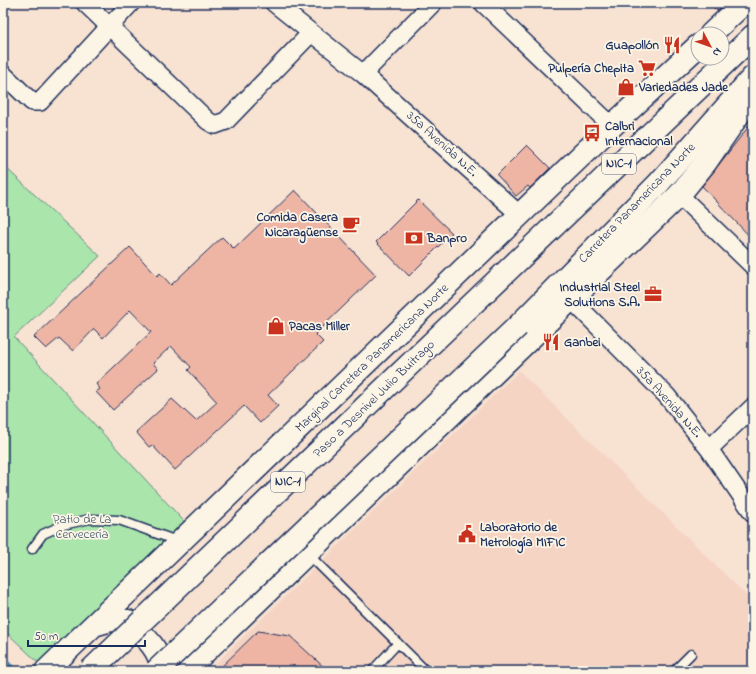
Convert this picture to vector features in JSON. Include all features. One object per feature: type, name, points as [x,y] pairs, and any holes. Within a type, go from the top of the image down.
[{"type":"main road","points":[[720,26],[744,3]]},
{"type":"main road","name":"Paso a Desnivel Julio Buitrago","points":[[90,671],[753,36]]},
{"type":"main road","name":"Marginal Carretera Panamericana Norte","points":[[46,671],[612,126],[690,53]]},
{"type":"main road","name":"Carretera Panamericana Norte","points":[[156,671],[518,326],[658,184],[753,77]]},
{"type":"main road","points":[[185,671],[572,300],[679,195],[706,162],[753,94]]},
{"type":"main road","points":[[133,587],[126,604],[128,621],[152,645],[162,661],[162,671]]},
{"type":"main road","points":[[94,625],[111,620],[128,621]]},
{"type":"street","points":[[85,3],[208,121],[215,124],[226,121],[311,33]]},
{"type":"street","points":[[3,74],[32,102],[40,102],[131,3]]},
{"type":"street","name":"35a Avenida N.E.","points":[[274,3],[363,74],[520,215]]},
{"type":"street","points":[[363,74],[433,3]]},
{"type":"street","points":[[483,3],[612,126]]},
{"type":"street","points":[[679,195],[753,266]]},
{"type":"street","name":"35a Avenida N.E.","points":[[572,300],[667,396],[710,449],[753,513]]},
{"type":"street","points":[[710,449],[753,407]]},
{"type":"lane","points":[[32,549],[44,534],[63,525],[90,519],[119,520],[180,542]]},
{"type":"lane","points":[[308,553],[426,671]]},
{"type":"lane","points":[[372,671],[398,643]]},
{"type":"lane","points":[[674,671],[691,654]]},
{"type":"shaded area","points":[[519,371],[753,602],[753,658],[741,671],[208,671]]},
{"type":"green space","name":"Patio de La Cervecería","points":[[3,165],[100,256],[14,337],[192,530],[47,671],[3,629]]},
{"type":"building","points":[[709,3],[726,3],[717,11]]},
{"type":"building","points":[[753,121],[753,240],[702,186]]},
{"type":"building","points":[[527,145],[550,168],[530,188],[528,186],[516,196],[497,175]]},
{"type":"building","points":[[295,190],[376,275],[315,334],[323,342],[268,395],[278,406],[260,423],[244,406],[175,470],[152,445],[149,447],[136,432],[172,399],[196,421],[217,402],[188,370],[191,367],[171,346],[153,363],[158,369],[113,410],[96,392],[100,389],[96,384],[151,332],[130,310],[103,338],[94,329],[73,351],[59,338],[46,349],[34,337],[130,247],[157,276],[160,273],[171,285],[222,237],[234,249]]},
{"type":"building","name":"Banpro","points":[[418,200],[452,233],[409,276],[376,242]]},
{"type":"building","points":[[258,631],[290,636],[328,671],[217,671]]},
{"type":"waterway","points":[[3,659],[16,671]]},
{"type":"place","name":"Guapollón","points":[[672,45]]},
{"type":"place","name":"Pulpería Chepita","points":[[647,68]]},
{"type":"place","name":"Variedades Jade","points":[[626,87]]},
{"type":"place","name":"Calbri Internacional","points":[[592,133]]},
{"type":"place","name":"Comida Casera Nicaragüense","points":[[351,224]]},
{"type":"place","name":"Banpro","points":[[414,238]]},
{"type":"place","name":"Industrial Steel Solutions S.A.","points":[[653,294]]},
{"type":"place","name":"Pacas Miller","points":[[276,326]]},
{"type":"place","name":"Ganbei","points":[[551,342]]},
{"type":"place","name":"Laboratorio de Metrología MIFIC","points":[[467,534]]}]
